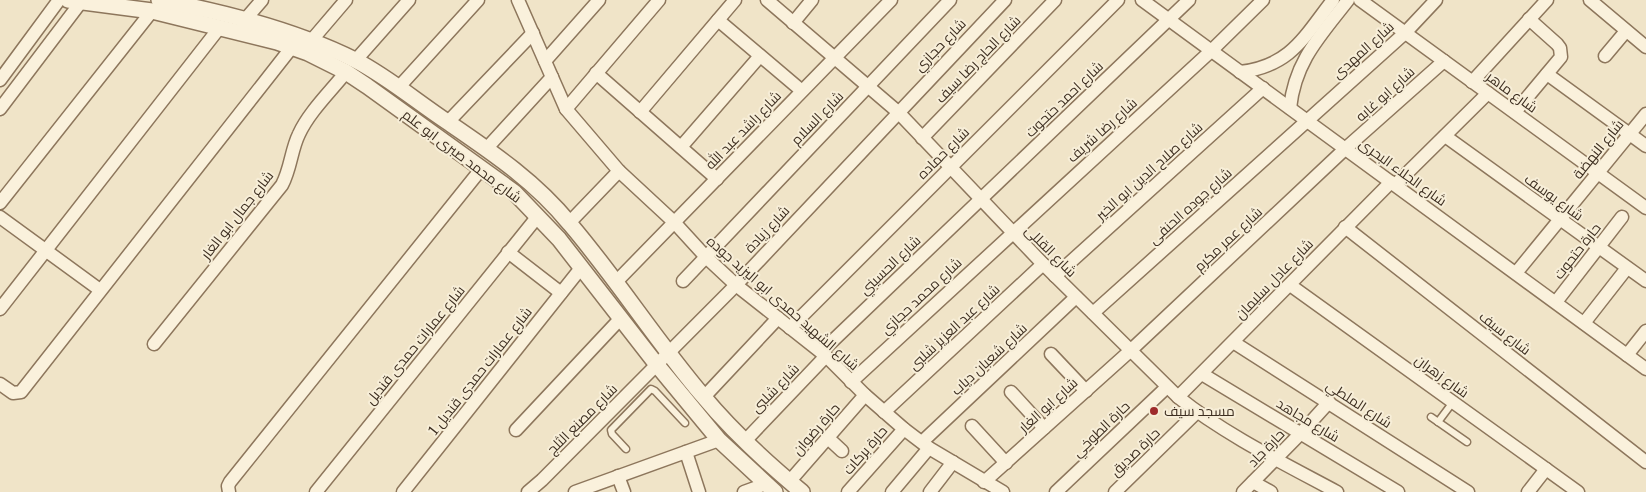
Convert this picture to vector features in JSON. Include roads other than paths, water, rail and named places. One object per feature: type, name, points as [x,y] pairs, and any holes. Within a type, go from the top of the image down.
[{"type":"street","points":[[0,80],[59,0]]},
{"type":"street","points":[[244,21],[262,0]]},
{"type":"street","points":[[310,41],[346,0]]},
{"type":"street","name":"شارع جمال ابو الغار","points":[[154,344],[282,185],[289,171],[295,142],[301,130],[351,67],[409,0]]},
{"type":"street","points":[[398,87],[478,0]]},
{"type":"street","name":"شارع الشهيد حمدى ابو اليزيد جوده","points":[[518,0],[566,110],[619,172],[674,222],[706,258],[736,285],[824,354],[884,412],[925,445],[999,491]]},
{"type":"street","points":[[545,61],[599,0]]},
{"type":"street","points":[[566,110],[659,0]]},
{"type":"street","points":[[640,112],[735,0]]},
{"type":"street","name":"شارع القللى","points":[[767,0],[898,112],[1043,264],[1166,387],[1197,412],[1276,459],[1337,492]]},
{"type":"street","points":[[793,23],[812,0]]},
{"type":"street","name":"شارع راشد عبد الله","points":[[616,282],[891,0]]},
{"type":"street","name":"شارع السلام","points":[[683,282],[950,0]]},
{"type":"street","name":"شارع حجازي","points":[[898,112],[1004,0]]},
{"type":"street","name":"شارع الحاج رضا سيف","points":[[922,138],[1055,0]]},
{"type":"street","name":"شارع حماده","points":[[790,328],[1118,0]]},
{"type":"street","name":"شارع الجلاء البحرى","points":[[1142,0],[1646,369]]},
{"type":"street","name":"شارع احمد حتحوت","points":[[980,199],[1189,0]]},
{"type":"street","name":"شارع رضا شريف","points":[[1012,232],[1211,51],[1263,0]]},
{"type":"street","points":[[1290,108],[1293,84],[1297,72],[1310,51],[1317,30],[1334,0]]},
{"type":"street","points":[[1240,72],[1258,70],[1274,64],[1289,54],[1348,0]]},
{"type":"street","name":"شارع ماهر","points":[[1360,0],[1646,208]]},
{"type":"street","name":"شارع المهدى","points":[[1307,120],[1405,33],[1436,0]]},
{"type":"street","points":[[1472,82],[1546,0]]},
{"type":"street","points":[[1590,0],[1646,47]]},
{"type":"street","points":[[0,109],[74,1]]},
{"type":"street","name":"شارع محمد صبرى ابو علم","points":[[74,1],[165,3],[244,21],[310,41],[351,67],[367,86],[514,192],[538,216],[559,239],[657,365],[668,391],[770,488]]},
{"type":"street","points":[[0,203],[165,3]]},
{"type":"street","name":"شارع محمد صبرى ابو علم","points":[[165,3],[220,27],[292,47],[351,67],[398,87],[487,148],[540,191],[569,222],[704,397],[745,441],[802,492]]},
{"type":"street","points":[[1515,112],[1561,57],[1560,48],[1529,19]]},
{"type":"street","points":[[718,20],[802,91]]},
{"type":"street","points":[[0,310],[220,27]]},
{"type":"street","points":[[1605,56],[1626,31]]},
{"type":"street","points":[[448,122],[533,33]]},
{"type":"street","points":[[0,384],[13,393],[21,392],[292,47]]},
{"type":"street","points":[[682,147],[760,56]]},
{"type":"street","name":"شارع ابو غابه","points":[[1346,148],[1444,61]]},
{"type":"street","points":[[596,74],[717,179]]},
{"type":"street","points":[[1547,74],[1646,146]]},
{"type":"street","points":[[487,148],[552,77]]},
{"type":"street","name":"شارع صلاح الدين ابو الخير","points":[[1055,276],[1263,88]]},
{"type":"street","name":"شارع عادل سليمان","points":[[1178,397],[1345,227],[1445,136],[1488,93]]},
{"type":"street","name":"شارع زيادة","points":[[657,365],[736,285],[898,112]]},
{"type":"street","name":"شارع النهضة","points":[[1516,273],[1646,114]]},
{"type":"street","name":"شارع جوده الحنفى","points":[[1093,313],[1307,120]]},
{"type":"street","name":"شارع يوسف","points":[[1445,136],[1646,281]]},
{"type":"street","name":"شارع عمر مكرم","points":[[1130,351],[1346,148]]},
{"type":"street","points":[[229,492],[228,486],[230,482],[482,168]]},
{"type":"street","points":[[569,222],[619,172]]},
{"type":"street","name":"شارع الحسيني","points":[[824,354],[980,199]]},
{"type":"street","name":"شارع عمارات حمدى قنديل","points":[[316,492],[538,216]]},
{"type":"street","points":[[0,217],[100,290]]},
{"type":"street","name":"حارة حتحوت","points":[[1556,302],[1622,217]]},
{"type":"street","name":"شارع سيف","points":[[1345,227],[1646,462]]},
{"type":"street","name":"شارع محمد حجازي","points":[[851,382],[1012,232]]},
{"type":"street","points":[[508,252],[561,293]]},
{"type":"street","name":"شارع عبد العزيز شلبى","points":[[884,412],[1043,264]]},
{"type":"street","name":"شارع عمارات حمدى قنديل 1","points":[[404,492],[581,268]]},
{"type":"street","points":[[1584,323],[1627,268]]},
{"type":"street","name":"شارع زهران","points":[[1290,285],[1578,492]]},
{"type":"street","name":"شارع شعبان دياب","points":[[892,492],[925,445],[1076,297]]},
{"type":"street","points":[[516,430],[621,318]]},
{"type":"street","points":[[704,397],[778,318]]},
{"type":"street","points":[[1627,355],[1646,331]]},
{"type":"street","name":"شارع الملطي","points":[[1233,342],[1468,492]]},
{"type":"street","name":"شارع ابو الغار","points":[[984,482],[1130,351]]},
{"type":"street","name":"شارع شلبى","points":[[745,441],[824,354]]},
{"type":"street","points":[[1051,354],[1086,391]]},
{"type":"street","name":"شارع مصنع الثلج","points":[[528,492],[544,486],[657,365]]},
{"type":"street","name":"شارع مجاهد","points":[[1202,374],[1398,492]]},
{"type":"street","name":"حارة الطوخي","points":[[1056,492],[1166,387]]},
{"type":"street","points":[[1011,392],[1044,428]]},
{"type":"street","name":"حارة رضوان","points":[[789,482],[865,395]]},
{"type":"street","name":"حارة جاد","points":[[1243,492],[1301,434],[1329,402]]},
{"type":"street","name":"حارة صديق","points":[[1115,492],[1197,412]]},
{"type":"street","points":[[972,426],[1006,463]]},
{"type":"street","name":"حارة بركات","points":[[848,492],[904,428]]},
{"type":"street","points":[[828,438],[842,451]]},
{"type":"street","points":[[575,492],[719,440]]},
{"type":"street","points":[[686,452],[699,492]]},
{"type":"street","points":[[930,492],[953,462]]},
{"type":"street","points":[[1528,492],[1546,469]]},
{"type":"street","points":[[618,476],[624,492]]},
{"type":"street","points":[[1254,482],[1272,492]]},
{"type":"street","points":[[744,492],[770,488]]},
{"type":"lane","points":[[626,449],[612,434],[612,429],[649,390],[668,391],[685,423]]},
{"type":"lane","points":[[1438,422],[1453,402]]},
{"type":"lane","points":[[1431,417],[1466,442]]},
{"type":"place","name":"مسجد سيف","points":[[1154,411]]}]
